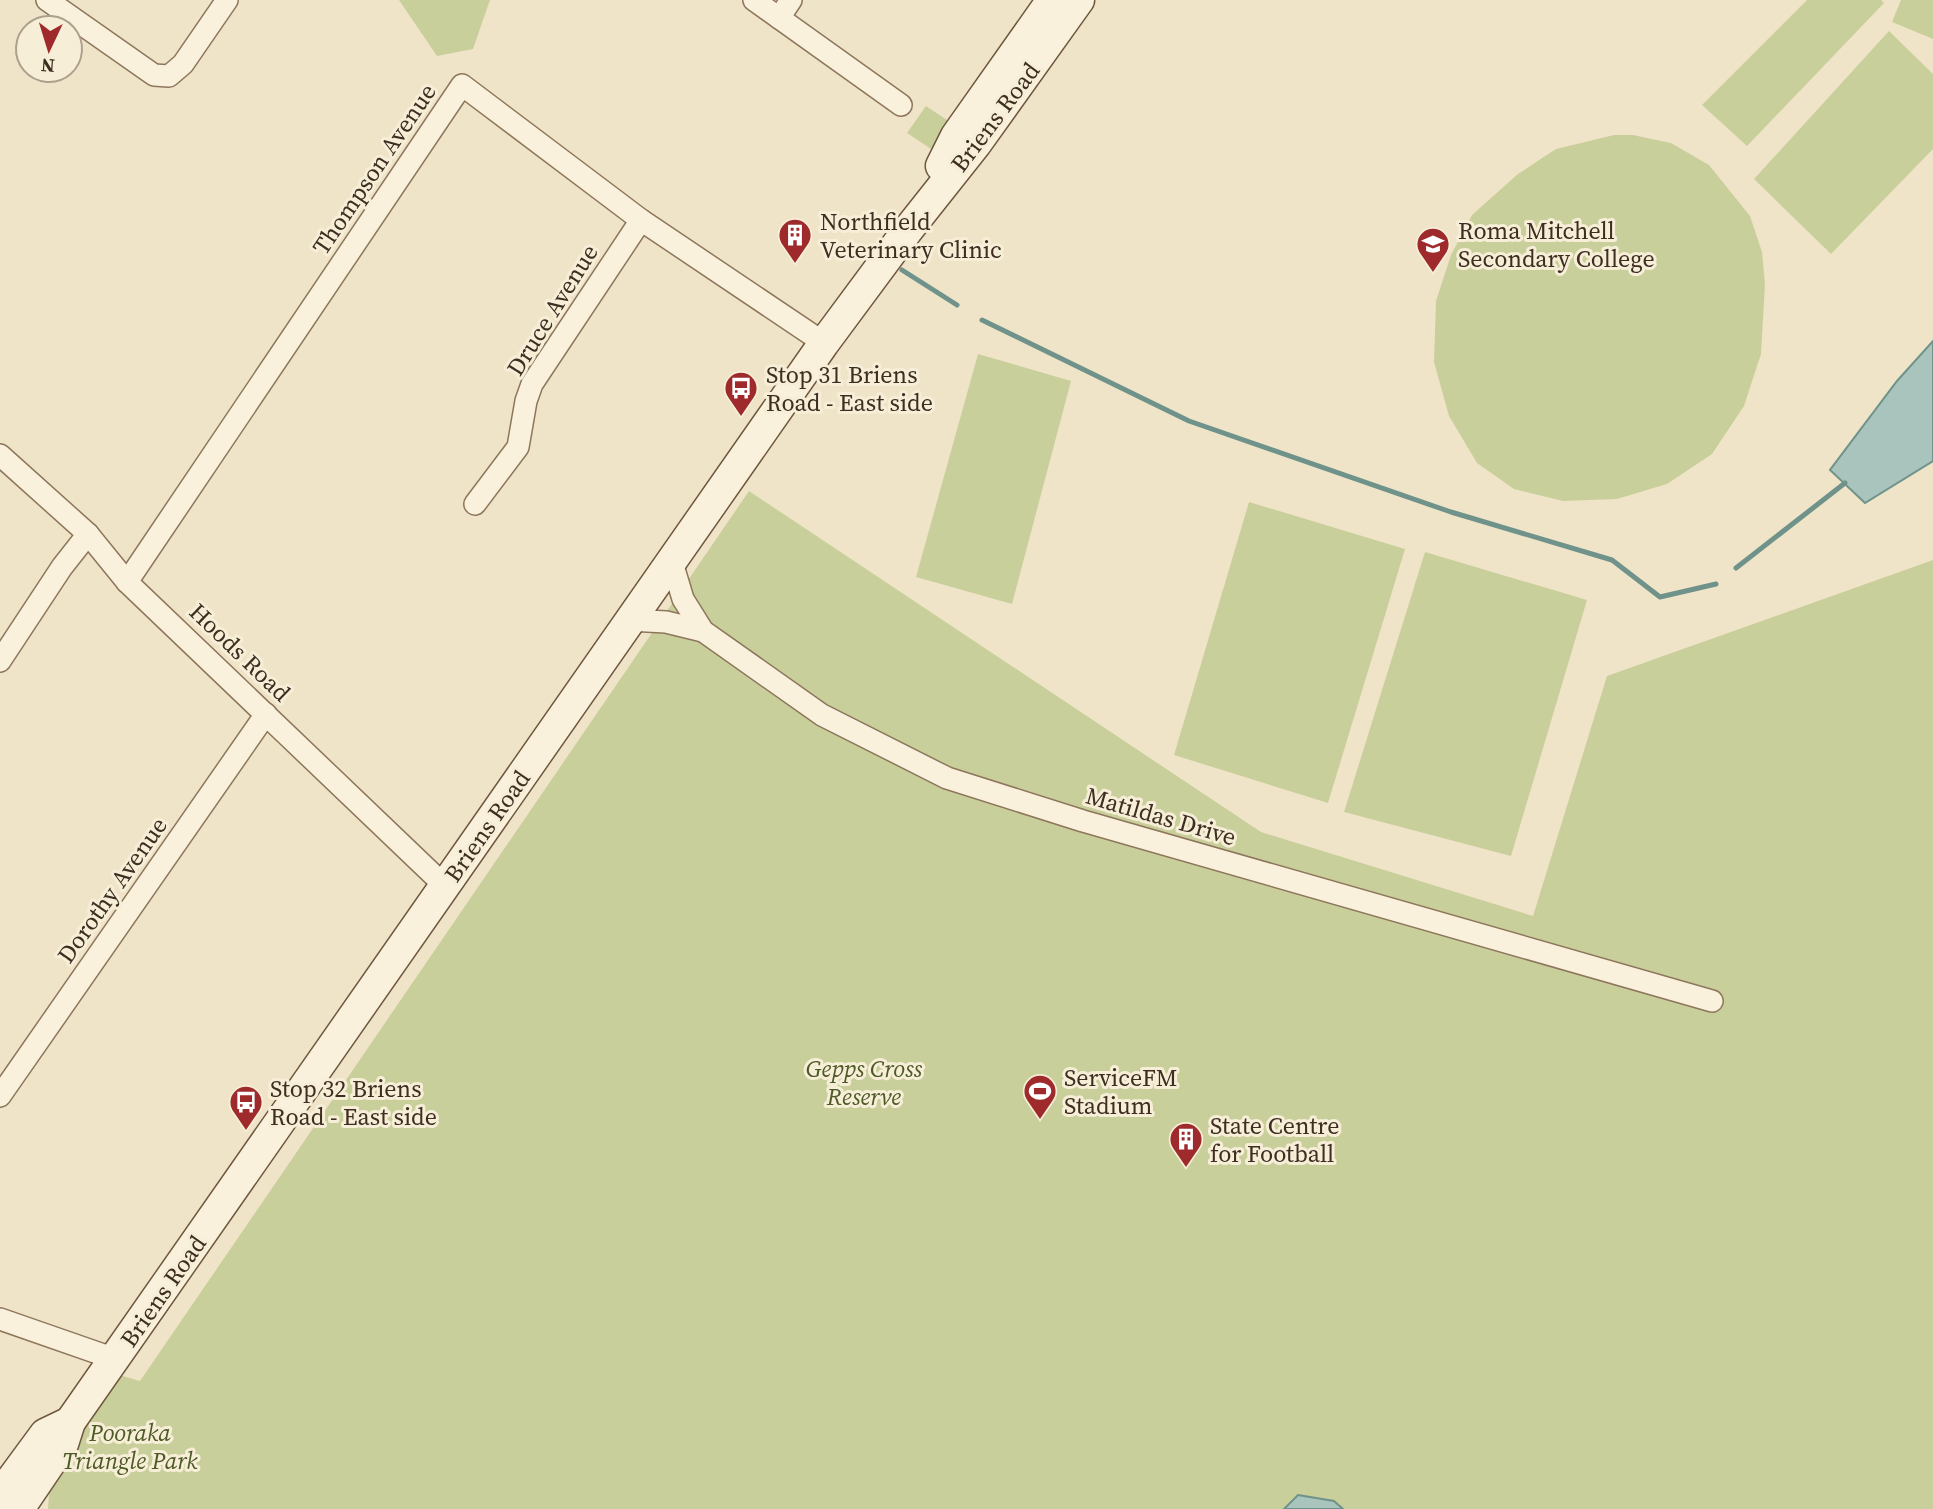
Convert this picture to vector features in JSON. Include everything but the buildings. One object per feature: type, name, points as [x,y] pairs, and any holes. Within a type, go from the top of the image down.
[{"type":"main road","name":"Briens Road","points":[[907,231],[956,136],[1052,0]]},
{"type":"main road","name":"Briens Road","points":[[19,1509],[63,1444],[69,1422],[116,1359],[671,559],[824,343],[976,144],[1079,0]]},
{"type":"main road","name":"Briens Road","points":[[0,1495],[45,1434],[69,1422]]},
{"type":"main road","points":[[47,1509],[51,1462]]},
{"type":"street","points":[[47,0],[154,75],[169,76],[183,64],[227,0]]},
{"type":"street","points":[[754,0],[901,105]]},
{"type":"street","points":[[779,18],[791,0]]},
{"type":"street","name":"Thompson Avenue","points":[[127,582],[462,85],[641,220],[824,343]]},
{"type":"street","name":"Druce Avenue","points":[[475,504],[518,447],[526,401],[532,384],[641,220]]},
{"type":"street","name":"Hoods Road","points":[[0,455],[88,534],[127,582],[445,886]]},
{"type":"street","points":[[0,661],[88,534]]},
{"type":"street","name":"Matildas Drive","points":[[671,559],[683,599],[703,631],[822,715],[947,778],[1083,821],[1712,1001]]},
{"type":"street","points":[[629,620],[666,622],[703,631]]},
{"type":"street","name":"Dorothy Avenue","points":[[0,1096],[266,714]]},
{"type":"street","points":[[0,1318],[116,1359]]},
{"type":"green space","points":[[399,0],[490,0],[473,49],[437,56]]},
{"type":"green space","points":[[1807,0],[1881,0],[1884,3],[1747,146],[1702,105]]},
{"type":"green space","points":[[1901,0],[1933,0],[1933,39],[1892,22]]},
{"type":"green space","points":[[1889,31],[1933,74],[1933,149],[1831,254],[1754,179]]},
{"type":"green space","points":[[926,106],[950,122],[931,149],[907,133]]},
{"type":"green space","points":[[1614,135],[1633,135],[1671,143],[1709,165],[1750,216],[1762,252],[1765,284],[1761,354],[1744,406],[1712,454],[1667,484],[1617,499],[1563,501],[1514,489],[1477,463],[1449,416],[1434,362],[1436,301],[1451,255],[1472,215],[1518,174],[1556,149]]},
{"type":"green space","points":[[978,354],[1071,381],[1012,604],[916,577]]},
{"type":"green space","name":"Gepps Cross Reserve","points":[[749,491],[1261,832],[1533,916],[1607,676],[1933,560],[1933,1509],[48,1509],[51,1462],[102,1370],[140,1381]]},
{"type":"green space","points":[[1249,502],[1405,549],[1328,803],[1174,755]]},
{"type":"green space","points":[[1425,552],[1587,600],[1511,856],[1344,812]]},
{"type":"water","points":[[1933,341],[1933,461],[1865,503],[1830,470],[1897,381]]},
{"type":"water","points":[[1298,1495],[1334,1501],[1343,1509],[1284,1509]]},
{"type":"waterway","points":[[902,270],[957,305]]},
{"type":"waterway","points":[[982,320],[1189,421],[1451,512],[1612,560],[1660,597],[1716,584]]},
{"type":"waterway","points":[[1736,568],[1845,483]]},
{"type":"place","name":"Northfield Veterinary Clinic","points":[[795,265]]},
{"type":"place","name":"Roma Mitchell Secondary College","points":[[1433,274]]},
{"type":"place","name":"Stop 31 Briens Road - East side","points":[[741,418]]},
{"type":"place","name":"ServiceFM Stadium","points":[[1040,1121]]},
{"type":"place","name":"Stop 32 Briens Road - East side","points":[[246,1132]]},
{"type":"place","name":"State Centre for Football","points":[[1186,1169]]},
{"type":"park label","name":"Pooraka Triangle Park","points":[[130,1446]]}]
